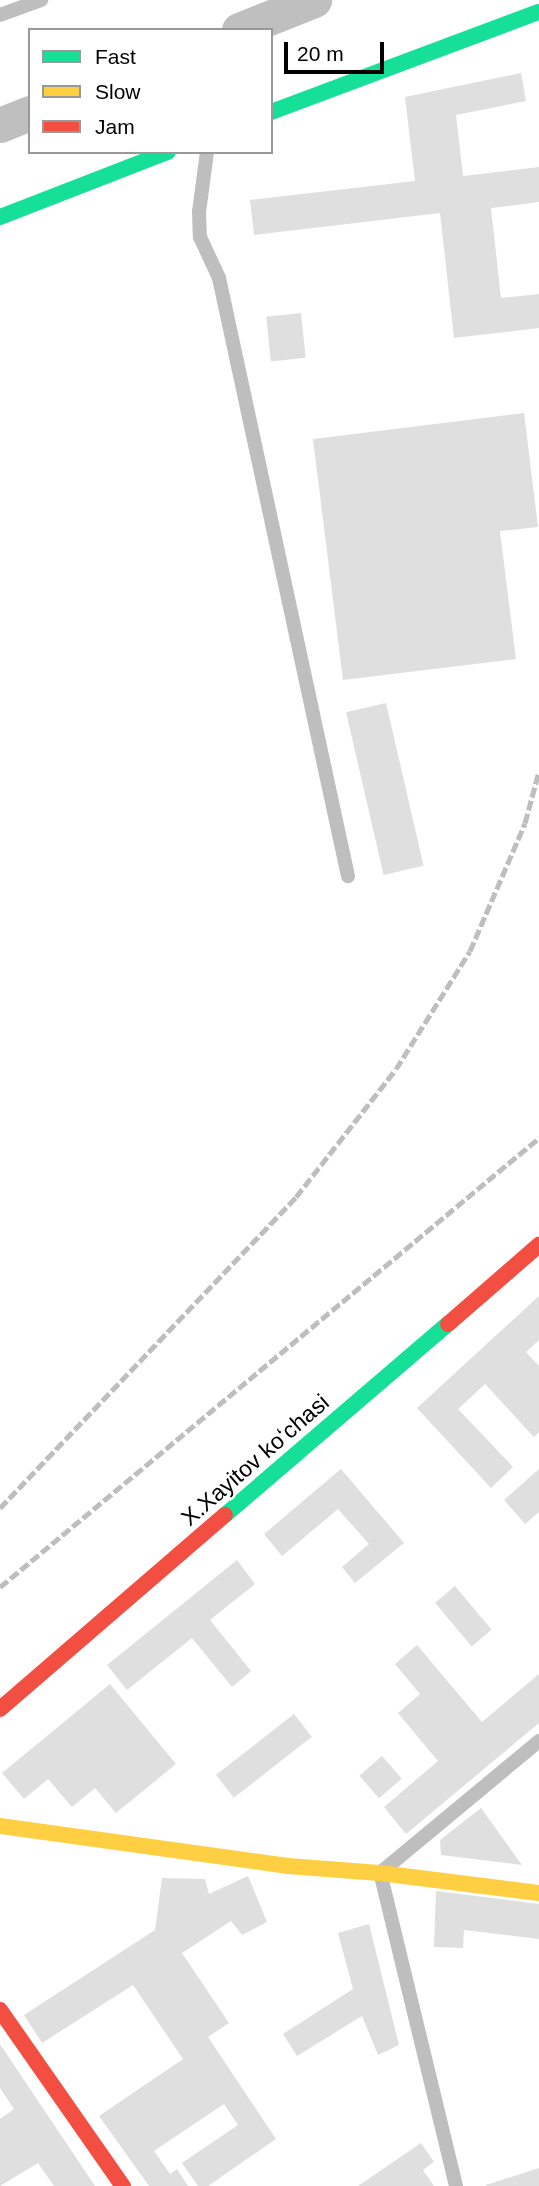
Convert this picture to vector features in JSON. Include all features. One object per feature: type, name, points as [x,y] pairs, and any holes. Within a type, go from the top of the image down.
[{"type":"street","points":[[273,111],[539,12]]},
{"type":"street","points":[[0,217],[162,154]]},
{"type":"street","name":"X.Xayitov koʻchasi","points":[[0,1709],[539,1245]]},
{"type":"street","points":[[0,1826],[288,1866],[380,1873],[539,1893]]},
{"type":"street","points":[[0,2010],[124,2186]]},
{"type":"lane","points":[[0,15],[41,0]]},
{"type":"lane","points":[[207,154],[199,212],[200,237],[219,278],[348,876]]},
{"type":"lane","points":[[456,2186],[380,1873],[539,1741]]},
{"type":"building","points":[[521,73],[526,101],[456,115],[463,176],[539,167],[539,202],[491,208],[501,298],[539,294],[539,328],[454,338],[440,213],[254,235],[250,200],[415,181],[405,97]]},
{"type":"building","points":[[301,313],[306,358],[271,361],[266,317]]},
{"type":"building","points":[[524,413],[538,527],[500,531],[516,659],[343,680],[313,439]]},
{"type":"building","points":[[386,703],[424,866],[384,875],[346,712]]},
{"type":"building","points":[[539,1296],[539,1340],[526,1352],[539,1366],[539,1432],[534,1437],[485,1384],[458,1409],[513,1467],[491,1488],[417,1408]]},
{"type":"building","points":[[341,1469],[404,1543],[355,1583],[342,1567],[369,1544],[338,1509],[282,1556],[264,1534]]},
{"type":"building","points":[[539,1469],[539,1512],[525,1524],[504,1500]]},
{"type":"building","points":[[237,1560],[255,1584],[210,1620],[251,1671],[232,1687],[192,1638],[127,1690],[107,1665]]},
{"type":"building","points":[[455,1586],[492,1630],[472,1646],[435,1603]]},
{"type":"building","points":[[417,1645],[482,1722],[539,1674],[539,1723],[406,1834],[384,1807],[438,1761],[398,1713],[420,1694],[395,1664]]},
{"type":"building","points":[[110,1684],[176,1764],[116,1813],[95,1788],[72,1807],[48,1779],[24,1799],[2,1773]]},
{"type":"building","points":[[294,1714],[312,1737],[234,1798],[216,1775]]},
{"type":"building","points":[[382,1756],[402,1779],[379,1798],[359,1776]]},
{"type":"building","points":[[481,1808],[522,1865],[441,1855],[440,1840]]},
{"type":"building","points":[[248,1876],[267,1922],[242,1935],[231,1921],[182,1953],[229,2023],[208,2037],[276,2139],[208,2186],[198,2186],[182,2163],[238,2125],[224,2104],[154,2151],[170,2174],[177,2169],[188,2186],[149,2186],[99,2116],[183,2059],[133,1985],[42,2043],[24,2015],[155,1930],[162,1878],[205,1879],[209,1894]]},
{"type":"building","points":[[436,1891],[539,1904],[539,1939],[464,1930],[463,1948],[434,1947]]},
{"type":"building","points":[[369,1924],[399,2045],[378,2055],[362,2016],[297,2056],[283,2034],[353,1989],[338,1933]]},
{"type":"building","points":[[0,2044],[95,2186],[54,2186],[38,2163],[0,2186],[0,2119],[14,2109],[0,2088]]},
{"type":"building","points":[[421,2143],[434,2162],[423,2170],[434,2186],[358,2186]]},
{"type":"building","points":[[539,2168],[539,2186],[486,2186],[486,2185]]},
{"type":"waterway","points":[[244,28],[314,0]]},
{"type":"waterway","points":[[0,125],[28,114]]},
{"type":"railway","points":[[0,1508],[296,1197],[396,1069],[470,951],[525,823],[539,771]]},
{"type":"railway","points":[[0,1587],[539,1138]]},
{"type":"traffic: fast","points":[[273,111],[539,12]]},
{"type":"traffic: fast","points":[[0,217],[163,154]]},
{"type":"traffic: fast","points":[[225,1515],[448,1324]]},
{"type":"traffic: slow","points":[[0,1826],[288,1866],[380,1873],[539,1893]]},
{"type":"traffic: jam","points":[[448,1324],[539,1245]]},
{"type":"traffic: jam","points":[[0,1709],[225,1515]]},
{"type":"traffic: jam","points":[[0,2010],[123,2186]]}]
